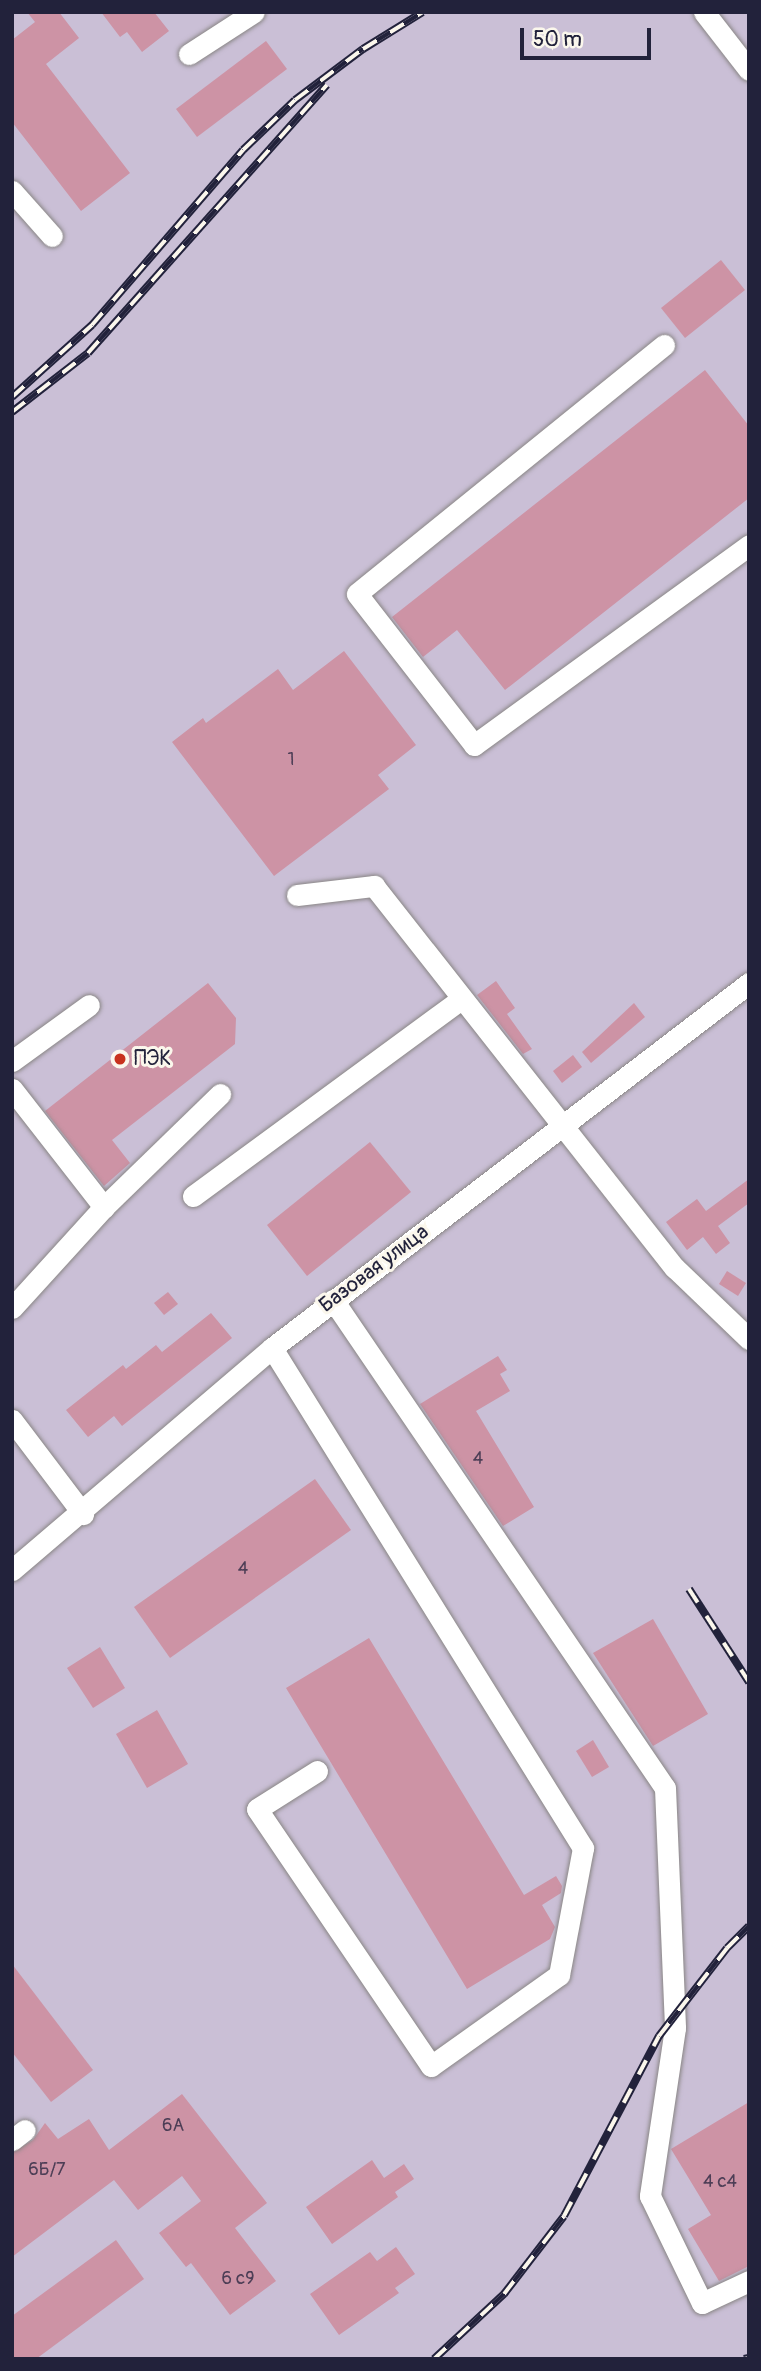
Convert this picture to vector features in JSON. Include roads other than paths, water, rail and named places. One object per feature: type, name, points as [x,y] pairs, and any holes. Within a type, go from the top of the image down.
[{"type":"street","points":[[189,54],[254,12]]},
{"type":"street","points":[[704,12],[749,69]]},
{"type":"street","points":[[12,191],[52,236]]},
{"type":"street","points":[[664,345],[357,594],[474,745],[749,545]]},
{"type":"street","points":[[297,895],[374,886],[560,1128],[675,1268],[749,1339]]},
{"type":"street","name":"Базовая улица","points":[[12,1570],[83,1514],[272,1348],[749,983]]},
{"type":"street","points":[[193,1196],[461,999]]},
{"type":"street","points":[[12,1061],[89,1005]]},
{"type":"street","points":[[12,1089],[104,1207]]},
{"type":"street","points":[[12,1308],[104,1207],[220,1094]]},
{"type":"street","points":[[333,1300],[665,1788],[675,2028],[650,2196],[702,2303],[749,2281]]},
{"type":"street","points":[[272,1348],[583,1848],[559,1975],[432,2067],[257,1809],[317,1770]]},
{"type":"street","points":[[12,1420],[83,1514]]},
{"type":"railway","points":[[12,397],[92,325],[243,150],[295,100],[363,49],[423,12]]},
{"type":"railway","points":[[12,412],[88,353],[327,85]]},
{"type":"railway","points":[[689,1589],[749,1682]]},
{"type":"railway","points":[[434,2359],[504,2294],[564,2216],[659,2036],[727,1948],[749,1926]]},
{"type":"railway","points":[[744,2359],[749,2358]]},
{"type":"place","name":"ПЭК","points":[[120,1059]]}]
